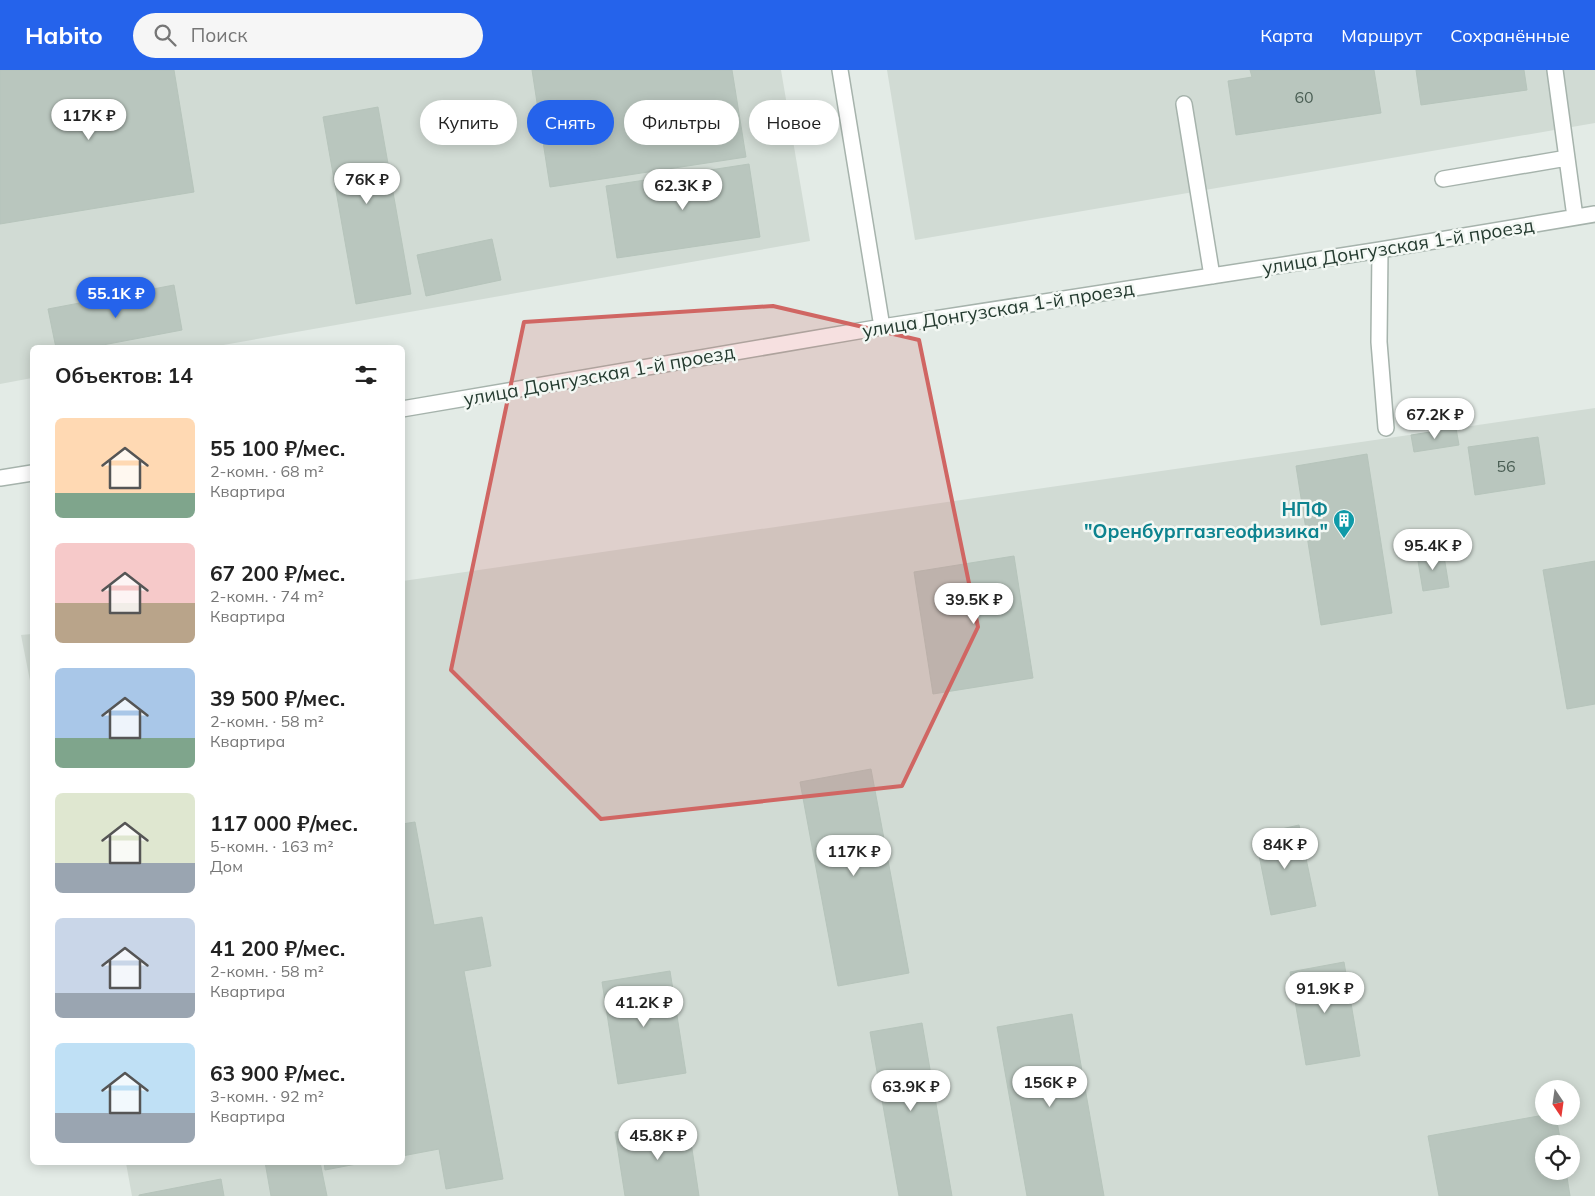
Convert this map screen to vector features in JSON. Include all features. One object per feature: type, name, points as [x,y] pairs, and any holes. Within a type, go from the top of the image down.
[{"type":"street","points":[[840,70],[882,327]]},
{"type":"street","points":[[1555,70],[1575,217]]},
{"type":"street","points":[[1184,104],[1212,276]]},
{"type":"street","points":[[1443,179],[1567,158]]},
{"type":"street","name":"улица Донгузская 1-й проезд","points":[[405,408],[882,327],[1380,250],[1595,214]]},
{"type":"street","points":[[1380,250],[1379,342],[1386,428]]},
{"type":"street","points":[[0,476],[30,473]]},
{"type":"highlighted area","points":[[773,306],[919,340],[978,627],[902,786],[601,819],[451,670],[524,322]]},
{"type":"shaded area","points":[[0,70],[781,70],[786,100],[749,100],[749,145],[794,145],[810,241],[223,345],[30,345],[30,378],[0,384]]},
{"type":"shaded area","points":[[887,70],[1595,70],[1595,123],[915,240]]},
{"type":"shaded area","points":[[1595,408],[1595,1196],[132,1196],[126,1165],[405,1165],[405,581]]},
{"type":"shaded area","points":[[30,634],[30,681],[21,635]]},
{"type":"building","points":[[0,70],[174,70],[194,192],[0,224]]},
{"type":"building","points":[[532,70],[732,70],[737,100],[624,100],[624,145],[739,145],[739,114],[746,157],[550,187],[544,145],[614,145],[614,100],[537,100]]},
{"type":"building","points":[[1250,70],[1374,70],[1381,113],[1236,135],[1228,81],[1252,77]]},
{"type":"building","points":[[1416,70],[1524,70],[1527,90],[1421,105]]},
{"type":"building","points":[[378,107],[411,294],[356,304],[323,117]]},
{"type":"building","points":[[749,164],[760,237],[617,258],[606,186]]},
{"type":"building","points":[[492,239],[501,280],[426,296],[417,255]]},
{"type":"building","points":[[174,285],[182,330],[103,345],[55,345],[48,309]]},
{"type":"building","points":[[1456,428],[1459,445],[1414,452],[1411,435]]},
{"type":"building","points":[[1538,437],[1545,484],[1475,495],[1468,447]]},
{"type":"building","name":"НПФ \"Оренбурггазгеофизика\"","points":[[1367,454],[1392,613],[1321,625],[1296,466]]},
{"type":"building","points":[[1443,550],[1449,587],[1423,591],[1417,555]]},
{"type":"building","points":[[1014,556],[1033,678],[933,694],[914,572]]},
{"type":"building","points":[[1595,561],[1595,704],[1567,709],[1543,570]]},
{"type":"building","points":[[871,769],[909,973],[838,986],[800,782]]},
{"type":"building","points":[[415,822],[434,925],[482,917],[491,966],[464,971],[503,1179],[446,1189],[439,1149],[405,1155],[405,824]]},
{"type":"building","points":[[1299,825],[1316,906],[1271,915],[1255,835]]},
{"type":"building","points":[[1344,962],[1360,1056],[1306,1065],[1290,972]]},
{"type":"building","points":[[670,971],[686,1073],[618,1084],[602,982]]},
{"type":"building","points":[[1072,1014],[1104,1196],[1027,1196],[997,1027]]},
{"type":"building","points":[[922,1023],[952,1196],[899,1196],[870,1032]]},
{"type":"building","points":[[1535,1117],[1535,1125],[1558,1125],[1559,1135],[1535,1135],[1535,1180],[1567,1180],[1570,1196],[1439,1196],[1428,1136]]},
{"type":"building","points":[[688,1122],[699,1196],[625,1196],[615,1132]]},
{"type":"building","points":[[266,1165],[321,1165],[327,1196],[271,1196]]},
{"type":"building","points":[[324,1165],[351,1165],[325,1170]]},
{"type":"building","points":[[221,1179],[224,1196],[139,1196],[139,1195]]},
{"type":"place","name":"НПФ \"Оренбурггазгеофизика\"","points":[[1344,539]]}]
